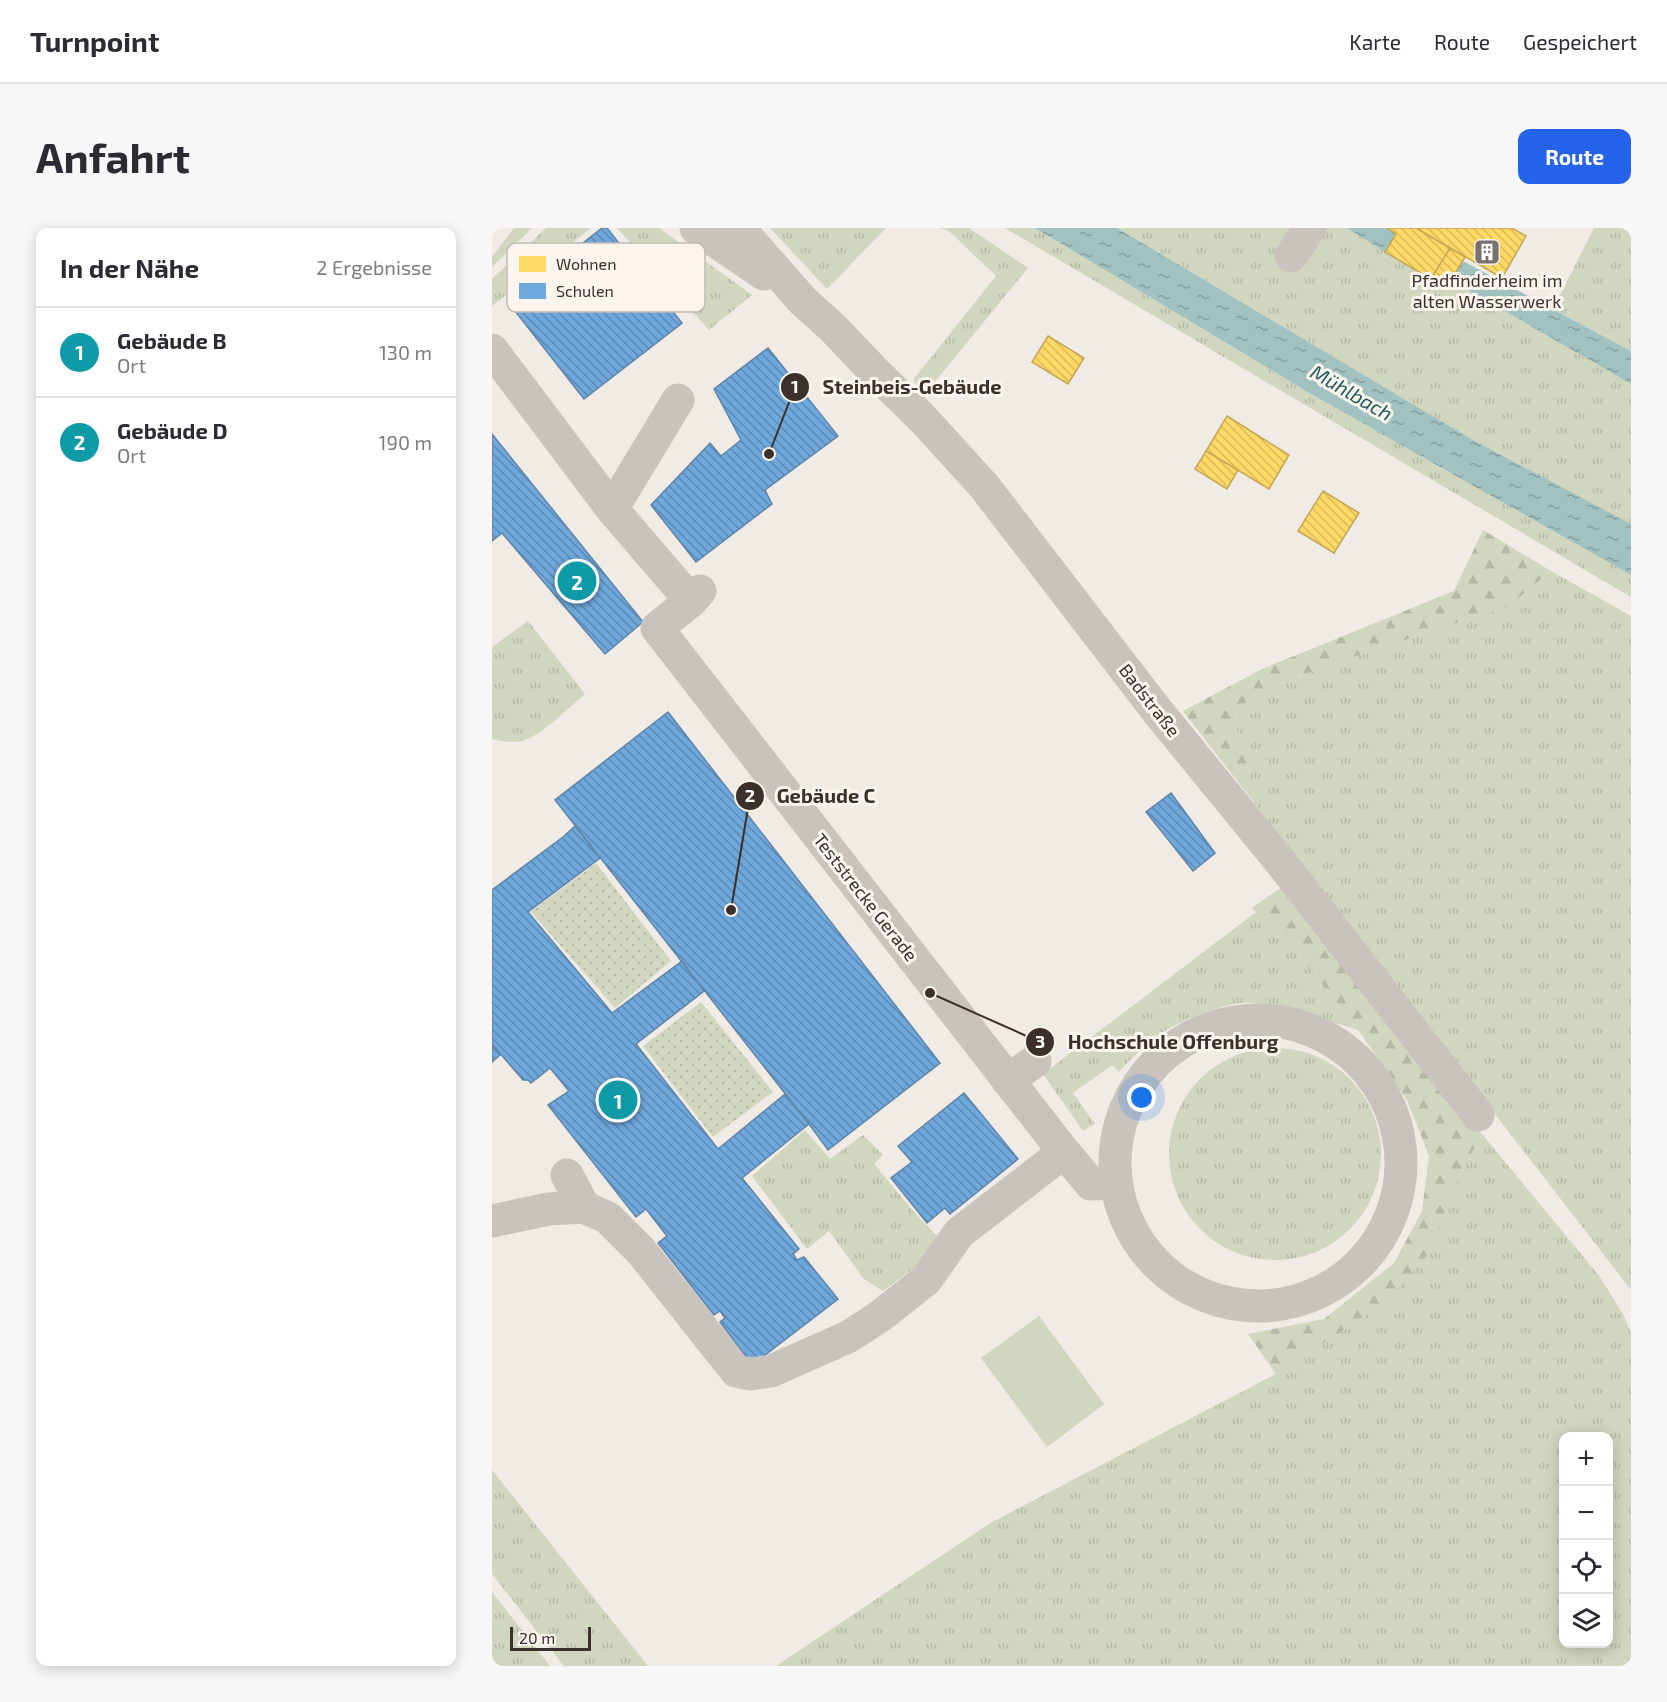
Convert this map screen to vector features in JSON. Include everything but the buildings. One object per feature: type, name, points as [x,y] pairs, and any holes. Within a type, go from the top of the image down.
[{"type":"street","name":"Badstraße","points":[[696,228],[803,301]]},
{"type":"street","name":"Badstraße","points":[[739,228],[803,301],[923,419],[984,486],[1158,712],[1283,865],[1478,1115]]},
{"type":"street","points":[[1291,256],[1310,228]]},
{"type":"street","points":[[492,350],[612,509],[678,400]]},
{"type":"street","name":"Teststrecke Gerade","points":[[612,509],[695,596],[657,628],[1064,1152],[1103,1184]]},
{"type":"street","points":[[1250,1019],[1298,1025],[1341,1045],[1375,1078],[1396,1120],[1402,1167],[1394,1214],[1370,1255],[1334,1286],[1290,1304],[1242,1307],[1196,1294],[1157,1267],[1129,1228],[1103,1184],[1116,1136],[1133,1091],[1164,1055],[1204,1030],[1250,1019]]},
{"type":"street","points":[[1008,1081],[1035,1061]]},
{"type":"street","points":[[492,1221],[549,1209],[584,1207],[608,1218],[641,1251],[736,1371],[751,1374],[771,1371],[812,1354],[848,1337],[879,1317],[926,1280],[959,1233],[1064,1152]]},
{"type":"street","points":[[567,1175],[584,1207]]},
{"type":"green space","points":[[514,228],[532,228],[517,243],[507,243],[507,252],[492,267],[492,257]]},
{"type":"green space","points":[[546,228],[591,228],[572,243],[530,243]]},
{"type":"green space","points":[[617,228],[659,228],[680,243],[631,243]]},
{"type":"green space","points":[[770,228],[886,228],[827,289]]},
{"type":"green space","points":[[941,228],[969,228],[1028,268],[924,395],[913,380],[996,276],[950,232]]},
{"type":"green space","points":[[1005,228],[1035,228],[1311,394],[1631,575],[1631,597]]},
{"type":"green space","points":[[1117,228],[1347,228],[1446,288],[1451,280],[1631,384],[1631,525],[1473,440]]},
{"type":"green space","points":[[1594,228],[1631,228],[1631,351],[1553,309]]},
{"type":"green space","points":[[705,261],[752,295],[709,330],[693,312],[705,312]]},
{"type":"green space","points":[[507,265],[507,294],[492,306],[492,279]]},
{"type":"green space","points":[[1483,530],[1551,571],[1509,606],[1262,689],[1236,710],[1238,745],[1251,772],[1235,778],[1183,711],[1262,669],[1454,591]]},
{"type":"green space","points":[[1551,571],[1631,616],[1631,1288],[1235,778],[1250,772],[1238,745],[1236,709],[1262,689],[1509,606]]},
{"type":"green space","points":[[528,621],[585,694],[547,727],[525,740],[508,742],[492,739],[492,647]]},
{"type":"green space","points":[[596,863],[671,961],[615,1008],[531,912]]},
{"type":"green space","points":[[1283,886],[1482,1134],[1460,1175],[1429,1253],[1387,1302],[1276,1374],[1248,1334],[1324,1319],[1394,1263],[1422,1211],[1429,1156],[1407,1100],[1358,1030],[1271,919],[1252,908]]},
{"type":"green space","points":[[1256,912],[1271,919],[1358,1030],[1284,1008],[1254,1003],[1221,1007],[1199,1015],[1154,1038],[1119,1072],[1112,1065],[1073,1093],[1095,1124],[1083,1131],[1043,1074]]},
{"type":"green space","points":[[701,1002],[773,1092],[713,1137],[643,1046]]},
{"type":"green space","points":[[1275,1048],[1296,1050],[1316,1056],[1334,1066],[1350,1079],[1363,1095],[1373,1113],[1379,1133],[1381,1154],[1379,1175],[1373,1195],[1363,1213],[1350,1229],[1334,1242],[1316,1252],[1296,1258],[1275,1260],[1254,1258],[1234,1252],[1216,1242],[1200,1229],[1187,1213],[1177,1195],[1171,1175],[1169,1154],[1171,1133],[1177,1113],[1187,1095],[1200,1079],[1216,1066],[1234,1056],[1254,1050]]},
{"type":"green space","points":[[805,1130],[830,1159],[863,1135],[883,1155],[874,1164],[920,1219],[940,1239],[917,1266],[883,1291],[864,1279],[829,1231],[807,1249],[752,1176]]},
{"type":"green space","points":[[1482,1134],[1600,1277],[1624,1316],[1631,1333],[1631,1666],[776,1666],[992,1522],[1276,1374],[1387,1302]]},
{"type":"green space","points":[[1039,1316],[1104,1404],[1047,1447],[981,1358]]},
{"type":"green space","points":[[492,1470],[648,1666],[564,1666],[492,1574]]},
{"type":"green space","points":[[492,1592],[550,1666],[492,1666]]},
{"type":"water","name":"Mühlbach","points":[[1035,228],[1117,228],[1473,440],[1631,524],[1631,575],[1311,394]]},
{"type":"water","points":[[1347,228],[1387,228],[1396,234],[1385,252]]},
{"type":"water","points":[[1463,261],[1631,351],[1631,384],[1451,280]]},
{"type":"place","name":"Pfadfinderheim im alten Wasserwerk","points":[[1487,252]]},
{"type":"place","name":"Steinbeis-Gebäude","points":[[769,454]]},
{"type":"place","name":"Gebäude D","points":[[577,581]]},
{"type":"place","name":"Gebäude C","points":[[731,910]]},
{"type":"place","name":"Hochschule Offenburg","points":[[930,993]]},
{"type":"place","name":"Gebäude B","points":[[618,1100]]}]
